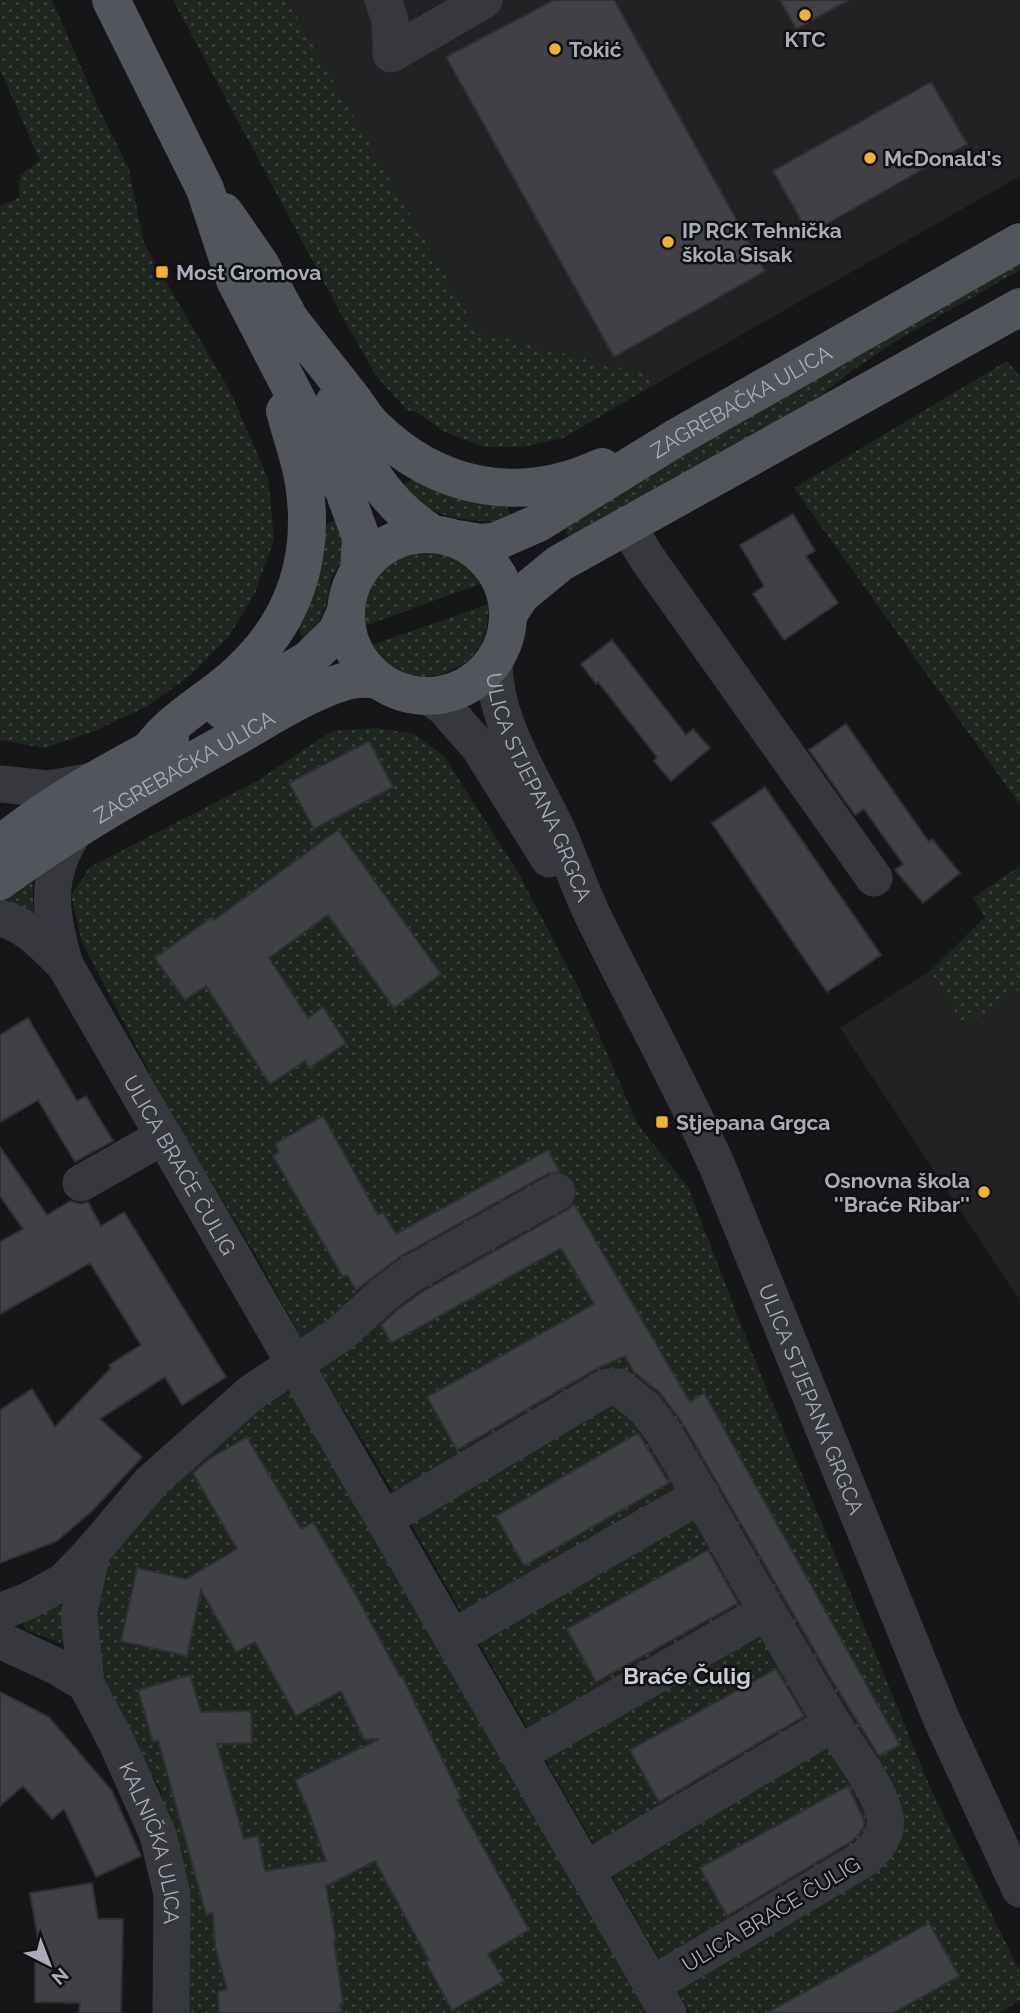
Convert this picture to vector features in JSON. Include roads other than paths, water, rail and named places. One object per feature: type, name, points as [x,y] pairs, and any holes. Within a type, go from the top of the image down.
[{"type":"main road","points":[[112,1],[205,189],[235,280],[344,491],[360,537],[359,570]]},
{"type":"main road","points":[[205,189],[244,238],[291,321],[372,477],[408,518],[478,551],[495,569],[505,591],[509,615],[505,639],[482,675],[466,687],[447,694],[428,696],[401,692],[378,680],[360,661],[349,637],[346,611],[348,597],[359,570],[373,554],[390,542],[410,535],[444,536]]},
{"type":"main road","name":"ZAGREBAČKA ULICA","points":[[444,536],[480,543],[497,541],[538,523],[678,436],[1020,242]]},
{"type":"main road","points":[[509,615],[521,595],[561,563],[1020,307]]},
{"type":"main road","points":[[291,321],[373,426],[420,464],[465,482],[512,487],[544,485],[584,475],[633,452],[678,436]]},
{"type":"main road","points":[[149,751],[163,731],[246,667],[272,637],[286,614],[298,583],[307,536],[305,494],[283,406],[277,360]]},
{"type":"main road","name":"ZAGREBAČKA ULICA","points":[[0,845],[46,810],[94,780],[308,660],[336,633],[346,611]]},
{"type":"main road","name":"ZAGREBAČKA ULICA","points":[[0,881],[76,829],[157,780],[309,696],[347,681],[365,677],[378,680]]},
{"type":"street","points":[[383,0],[390,20],[391,54],[484,0]]},
{"type":"street","points":[[627,525],[647,558],[874,878]]},
{"type":"street","name":"ULICA STJEPANA GRGCA","points":[[494,660],[497,697],[510,732],[557,831],[591,913],[686,1096],[718,1168],[942,1718],[1020,1889]]},
{"type":"street","name":"ULICA STJEPANA GRGCA","points":[[428,696],[443,706],[479,747],[552,864],[591,913]]},
{"type":"street","points":[[0,784],[50,789],[94,780]]},
{"type":"street","name":"ULICA BRAĆE ČULIG","points":[[65,965],[52,912],[52,888],[66,843],[76,829]]},
{"type":"street","name":"ULICA BRAĆE ČULIG","points":[[0,918],[23,928],[40,940],[65,965],[660,1999],[865,1858],[879,1845],[884,1833],[885,1818],[876,1794],[832,1724],[664,1433],[646,1409],[619,1387],[607,1387],[384,1519]]},
{"type":"street","points":[[81,1183],[164,1136]]},
{"type":"street","points":[[294,1363],[340,1334],[384,1294],[411,1274],[557,1192]]},
{"type":"street","name":"KALNIČKA ULICA","points":[[0,1612],[28,1601],[63,1582],[151,1482],[251,1393],[294,1363]]},
{"type":"street","points":[[452,1638],[701,1495]]},
{"type":"street","name":"KALNIČKA ULICA","points":[[92,1552],[79,1614],[86,1684],[158,1835],[172,1894],[171,2013]]},
{"type":"street","points":[[519,1754],[767,1611]]},
{"type":"street","points":[[0,1640],[58,1667],[86,1684]]},
{"type":"street","points":[[586,1870],[832,1724]]},
{"type":"place","name":"KTC","points":[[805,15]]},
{"type":"place","name":"Tokić","points":[[555,49]]},
{"type":"place","name":"McDonald's","points":[[870,158]]},
{"type":"place","name":"IP RCK Tehnička škola Sisak","points":[[668,242]]},
{"type":"place","name":"Most Gromova","points":[[162,272]]},
{"type":"place","name":"Stjepana Grgca","points":[[662,1122]]},
{"type":"place","name":"Osnovna škola ''Braće Ribar''","points":[[984,1192]]},
{"type":"district","name":"Braće Čulig","points":[[687,1675]]}]
